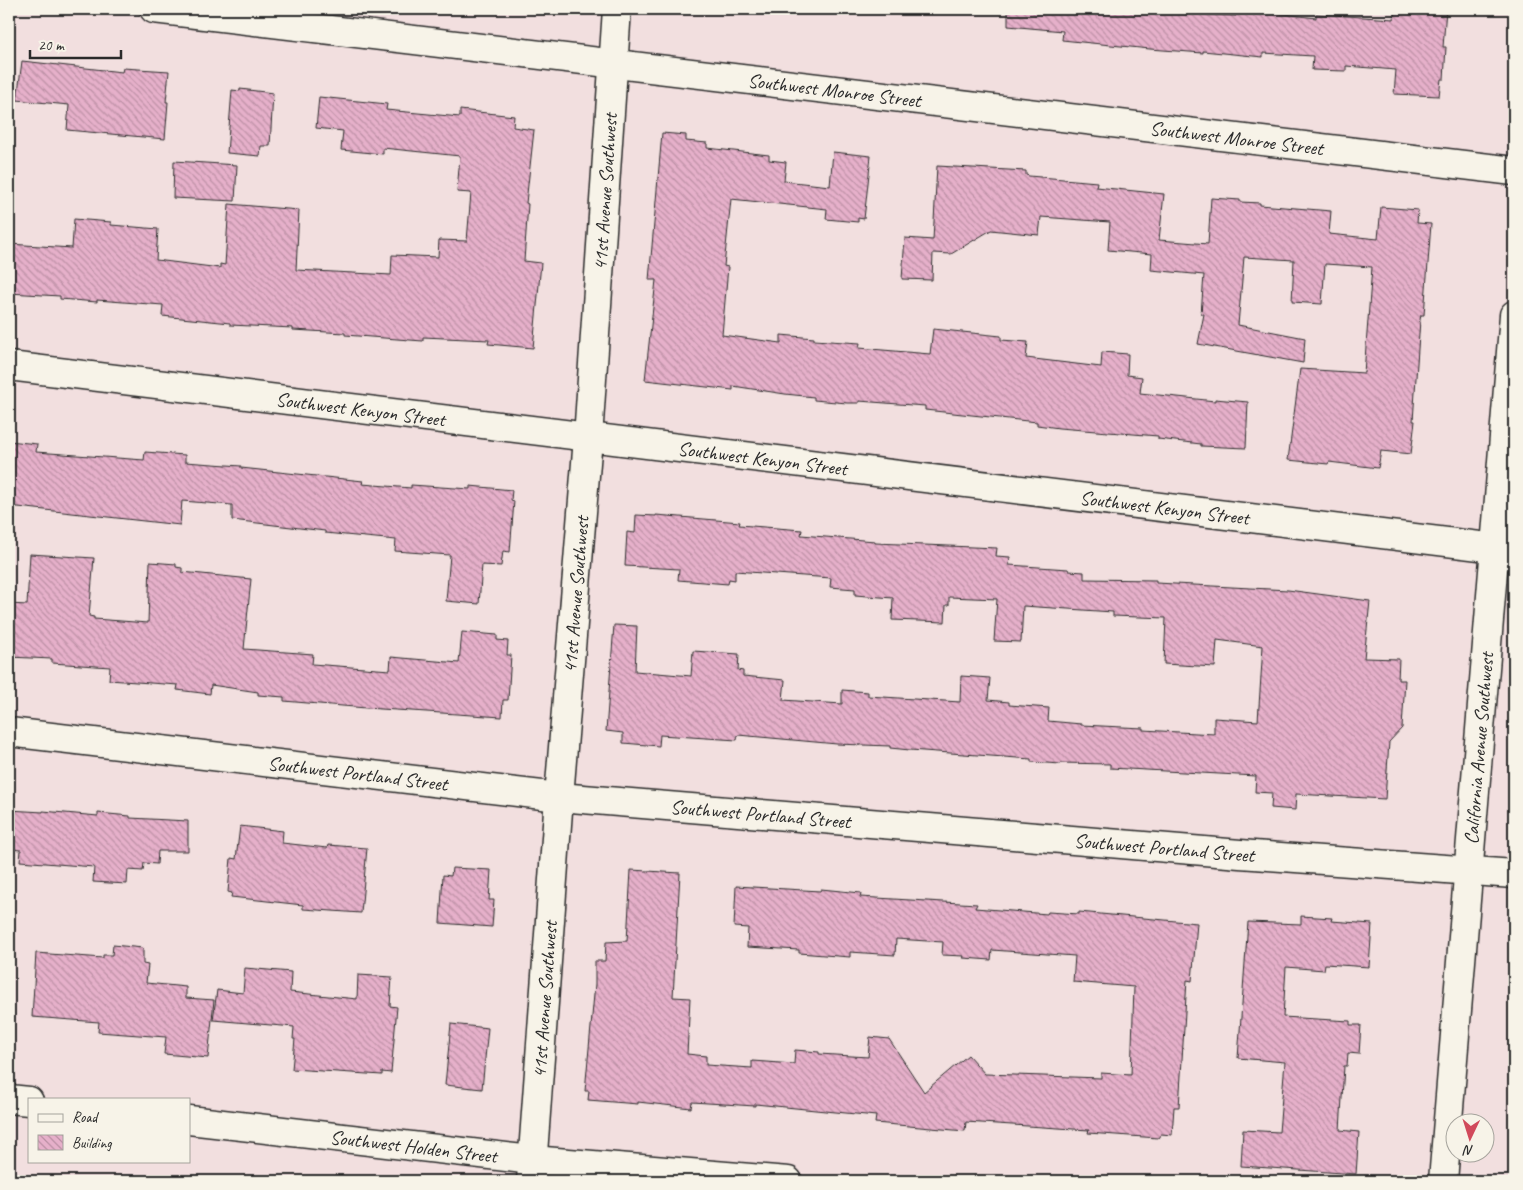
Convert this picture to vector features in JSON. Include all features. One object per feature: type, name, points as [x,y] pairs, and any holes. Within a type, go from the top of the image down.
[{"type":"street","name":"Southwest Monroe Street","points":[[154,9],[1514,171]]},
{"type":"street","name":"41st Avenue Southwest","points":[[532,1171],[559,797],[588,438],[617,9]]},
{"type":"street","name":"California Avenue Southwest","points":[[1443,1181],[1469,871],[1505,552],[1514,315]]},
{"type":"street","name":"Southwest Kenyon Street","points":[[9,366],[1505,552]]},
{"type":"street","name":"Southwest Portland Street","points":[[9,732],[559,797],[1230,854],[1514,874]]},
{"type":"street","points":[[9,1098],[28,1101]]},
{"type":"street","name":"Southwest Holden Street","points":[[190,1120],[532,1171],[788,1181]]},
{"type":"building","points":[[1008,9],[1138,9],[1138,12],[1236,16],[1236,12],[1260,15],[1260,11],[1316,18],[1316,14],[1394,19],[1395,9],[1446,9],[1443,47],[1446,47],[1444,79],[1441,79],[1439,96],[1394,94],[1396,70],[1346,66],[1346,71],[1312,70],[1313,56],[1263,53],[1263,57],[1203,51],[1203,53],[1150,49],[1062,40],[1063,31],[1008,26]]},
{"type":"building","points":[[22,61],[122,72],[123,68],[169,71],[165,139],[67,130],[69,105],[17,100]]},
{"type":"building","points":[[240,89],[273,93],[270,146],[261,146],[260,156],[227,153],[232,90],[240,91]]},
{"type":"building","points":[[319,97],[387,104],[386,110],[460,117],[460,110],[514,116],[513,127],[534,130],[526,203],[528,204],[524,261],[541,263],[533,348],[488,344],[489,340],[423,337],[423,341],[293,330],[293,328],[230,325],[230,323],[162,316],[163,305],[97,300],[97,302],[60,299],[60,296],[9,293],[9,244],[72,248],[74,219],[111,222],[111,225],[158,229],[156,260],[220,268],[220,264],[225,265],[229,204],[299,210],[296,270],[391,275],[392,255],[438,257],[439,240],[467,241],[471,193],[457,192],[460,156],[383,148],[383,154],[341,150],[343,131],[316,128]]},
{"type":"building","points":[[662,133],[686,135],[686,141],[707,143],[707,148],[769,155],[769,160],[786,162],[784,181],[830,186],[833,152],[871,156],[864,219],[858,218],[858,222],[826,219],[827,209],[731,199],[724,266],[728,267],[722,335],[781,343],[781,335],[814,338],[814,340],[860,343],[859,348],[930,354],[933,329],[1001,336],[1001,340],[1028,342],[1026,358],[1101,367],[1102,352],[1128,354],[1127,375],[1142,377],[1140,393],[1215,401],[1215,399],[1248,402],[1246,448],[1201,446],[1201,444],[1158,439],[1158,436],[1059,428],[1037,425],[1037,422],[925,410],[925,406],[814,400],[814,397],[733,386],[733,390],[645,380],[656,280],[649,280]]},
{"type":"building","points":[[174,161],[237,165],[235,201],[173,198]]},
{"type":"building","points":[[937,166],[1026,171],[1026,175],[1029,176],[1097,182],[1096,187],[1164,194],[1159,240],[1208,244],[1211,198],[1240,200],[1240,202],[1260,203],[1260,205],[1331,211],[1329,234],[1378,239],[1381,207],[1418,210],[1417,223],[1431,224],[1424,315],[1421,315],[1420,320],[1413,421],[1415,421],[1411,454],[1381,451],[1378,468],[1329,462],[1328,464],[1288,460],[1300,369],[1364,373],[1372,267],[1325,264],[1322,304],[1292,302],[1294,260],[1244,257],[1238,325],[1305,338],[1303,363],[1198,344],[1204,314],[1201,314],[1204,275],[1151,270],[1152,254],[1108,250],[1110,222],[1041,217],[1039,235],[991,230],[951,254],[933,253],[932,280],[902,279],[905,238],[933,240]]},
{"type":"building","points":[[9,441],[37,444],[36,452],[144,460],[145,452],[185,455],[185,462],[241,466],[241,468],[363,481],[362,484],[411,488],[411,485],[470,489],[470,486],[512,490],[511,500],[514,501],[510,552],[503,551],[501,566],[482,565],[479,604],[446,601],[450,555],[395,551],[396,540],[325,533],[325,531],[232,520],[232,505],[182,501],[180,525],[9,506]]},
{"type":"building","points":[[636,515],[740,522],[739,525],[802,530],[801,535],[875,541],[875,543],[997,548],[996,556],[1010,557],[1009,565],[1068,569],[1069,571],[1084,572],[1084,579],[1156,580],[1156,583],[1288,590],[1370,601],[1364,658],[1399,659],[1398,680],[1405,680],[1402,728],[1389,742],[1385,799],[1296,794],[1295,810],[1271,808],[1272,793],[1255,792],[1256,776],[1110,768],[1110,764],[1031,762],[1031,759],[910,750],[890,748],[890,746],[837,744],[738,735],[737,740],[660,735],[659,746],[623,743],[623,733],[606,731],[614,625],[637,626],[635,671],[691,676],[693,651],[739,654],[738,670],[743,671],[743,676],[785,680],[783,700],[842,704],[842,690],[868,692],[868,696],[960,702],[961,676],[990,678],[988,700],[1009,702],[1009,705],[1049,708],[1048,721],[1081,725],[1143,728],[1143,730],[1214,734],[1214,718],[1258,721],[1263,646],[1217,640],[1215,667],[1164,664],[1166,618],[1113,616],[1113,612],[1023,606],[1021,642],[994,641],[997,599],[949,597],[949,605],[946,605],[945,622],[892,620],[893,598],[855,595],[855,589],[830,587],[831,578],[735,571],[735,580],[729,579],[728,584],[678,580],[679,569],[625,566],[627,532],[635,533]]},
{"type":"building","points":[[30,554],[94,558],[89,616],[94,617],[94,619],[148,623],[150,562],[176,564],[176,567],[182,568],[182,572],[251,579],[244,649],[313,654],[312,664],[390,670],[391,657],[459,663],[462,632],[497,635],[497,640],[508,641],[507,655],[511,655],[508,700],[503,700],[502,717],[284,701],[284,697],[258,695],[258,692],[211,685],[210,694],[177,690],[178,685],[109,680],[110,667],[52,663],[52,659],[9,657],[9,604],[27,605]]},
{"type":"building","points":[[9,810],[98,816],[98,813],[130,816],[130,818],[188,821],[188,851],[158,851],[157,864],[144,863],[143,871],[128,870],[127,884],[93,882],[94,867],[20,861],[21,850],[9,849]]},
{"type":"building","points":[[240,826],[283,831],[282,843],[327,848],[328,845],[367,848],[361,913],[303,909],[303,905],[231,897],[232,893],[228,892],[231,858],[236,859]]},
{"type":"building","points":[[452,868],[491,870],[489,900],[494,900],[492,927],[440,923],[443,875],[451,876]]},
{"type":"building","points":[[631,870],[680,873],[673,997],[690,998],[687,1054],[706,1056],[706,1065],[752,1068],[752,1061],[794,1064],[795,1050],[819,1052],[819,1054],[868,1057],[870,1037],[889,1039],[924,1092],[968,1055],[985,1074],[1101,1078],[1101,1073],[1131,1075],[1134,987],[1073,982],[1075,956],[992,950],[991,960],[963,958],[964,956],[942,955],[943,942],[896,939],[895,955],[850,952],[850,957],[799,953],[799,950],[747,947],[748,928],[734,927],[736,886],[820,891],[821,889],[861,893],[860,897],[977,904],[975,908],[1047,914],[1048,912],[1079,914],[1079,912],[1197,923],[1192,981],[1187,980],[1179,1107],[1174,1107],[1172,1135],[1161,1134],[1158,1138],[1088,1133],[1089,1130],[966,1122],[965,1131],[875,1123],[876,1116],[755,1104],[755,1106],[692,1102],[691,1108],[638,1102],[638,1104],[588,1100],[589,1091],[585,1091],[595,984],[595,961],[605,961],[606,942],[627,941]]},
{"type":"building","points":[[1301,916],[1332,918],[1331,921],[1372,924],[1369,967],[1325,964],[1324,970],[1286,967],[1283,1017],[1350,1021],[1350,1025],[1361,1025],[1359,1054],[1348,1053],[1347,1066],[1344,1066],[1340,1130],[1359,1132],[1356,1174],[1241,1166],[1243,1130],[1279,1132],[1285,1062],[1238,1058],[1248,922],[1301,924]]},
{"type":"building","points":[[113,945],[143,948],[143,964],[148,965],[146,983],[186,987],[186,998],[214,1000],[208,1058],[164,1054],[166,1037],[98,1032],[99,1022],[32,1017],[36,953],[103,958],[103,955],[112,955]]},
{"type":"building","points":[[245,968],[291,972],[290,992],[357,999],[358,975],[392,977],[390,1006],[397,1007],[391,1073],[382,1072],[382,1075],[292,1069],[295,1039],[293,1039],[294,1027],[213,1020],[217,990],[243,993]]},
{"type":"building","points":[[451,1024],[488,1028],[482,1089],[445,1085]]}]
